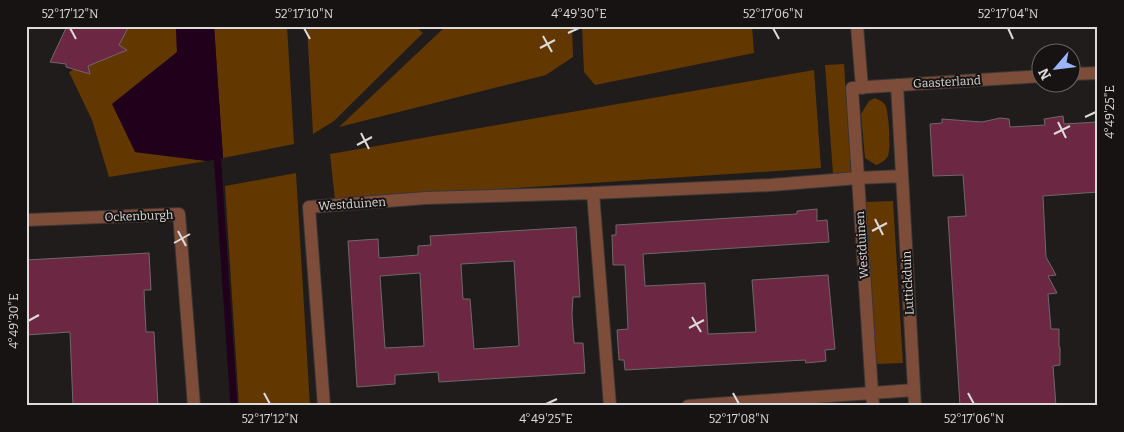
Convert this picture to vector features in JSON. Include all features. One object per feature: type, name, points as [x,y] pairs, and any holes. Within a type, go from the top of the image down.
[{"type":"street","points":[[857,26],[858,178],[902,176]]},
{"type":"street","points":[[1082,74],[1098,73]]},
{"type":"street","name":"Gaasterland","points":[[857,88],[1032,77]]},
{"type":"street","name":"Luttickduin","points":[[897,84],[915,406]]},
{"type":"street","name":"Westduinen","points":[[324,406],[309,207],[426,198],[593,193],[858,178],[872,399]]},
{"type":"street","points":[[593,193],[610,406]]},
{"type":"street","name":"Ockenburgh","points":[[26,220],[179,214],[194,406]]},
{"type":"street","points":[[688,406],[872,399],[914,390]]},
{"type":"shaded area","points":[[119,26],[176,26],[177,52],[135,152],[207,161],[109,177],[92,120],[69,72],[116,47]]},
{"type":"shaded area","points":[[176,26],[214,26],[223,158],[207,161],[135,152],[112,104],[177,52]]},
{"type":"shaded area","points":[[214,26],[287,26],[294,144],[223,158]]},
{"type":"shaded area","points":[[307,26],[415,26],[423,33],[334,121],[313,134]]},
{"type":"shaded area","points":[[446,26],[572,26],[573,57],[546,75],[339,127]]},
{"type":"shaded area","points":[[582,26],[752,26],[754,53],[595,85],[584,72]]},
{"type":"shaded area","points":[[844,64],[851,172],[833,174],[825,65]]},
{"type":"shaded area","points":[[814,70],[821,168],[335,200],[330,154]]},
{"type":"shaded area","points":[[875,98],[885,105],[889,138],[888,156],[883,162],[876,165],[865,158],[861,114],[869,101]]},
{"type":"shaded area","points":[[296,173],[310,406],[239,406],[225,186]]},
{"type":"shaded area","points":[[893,201],[903,363],[876,364],[866,202]]},
{"type":"building","points":[[67,26],[129,26],[119,45],[127,50],[88,66],[90,74],[66,67],[66,64],[50,62]]},
{"type":"building","points":[[1063,116],[1064,124],[1098,122],[1098,192],[1043,196],[1046,257],[1056,275],[1048,276],[1057,293],[1048,294],[1051,329],[1059,329],[1060,365],[1053,366],[1056,406],[960,406],[948,217],[966,216],[963,175],[933,176],[930,124],[942,123],[942,119],[982,122],[1000,118],[1009,119],[1010,127],[1045,125],[1044,119]]},
{"type":"building","points":[[817,209],[817,221],[827,220],[829,242],[643,254],[645,286],[705,283],[708,334],[756,332],[752,280],[828,275],[835,349],[825,350],[826,361],[806,363],[805,360],[625,370],[624,360],[619,360],[617,330],[628,329],[625,265],[613,265],[612,235],[616,235],[616,225],[797,214],[797,211]]},
{"type":"building","points":[[576,227],[580,297],[573,297],[572,314],[574,343],[583,343],[585,373],[439,382],[438,372],[395,375],[395,384],[357,387],[348,241],[378,239],[379,258],[418,255],[418,246],[431,245],[430,236]],"holes":[[[514,261],[519,346],[474,349],[470,299],[463,299],[461,264]],[[420,273],[424,346],[385,348],[380,276]]]},
{"type":"building","points":[[149,253],[151,290],[144,290],[146,332],[154,332],[158,406],[73,406],[70,332],[26,335],[26,260]]},
{"type":"waterway","points":[[217,152],[234,406]]}]
